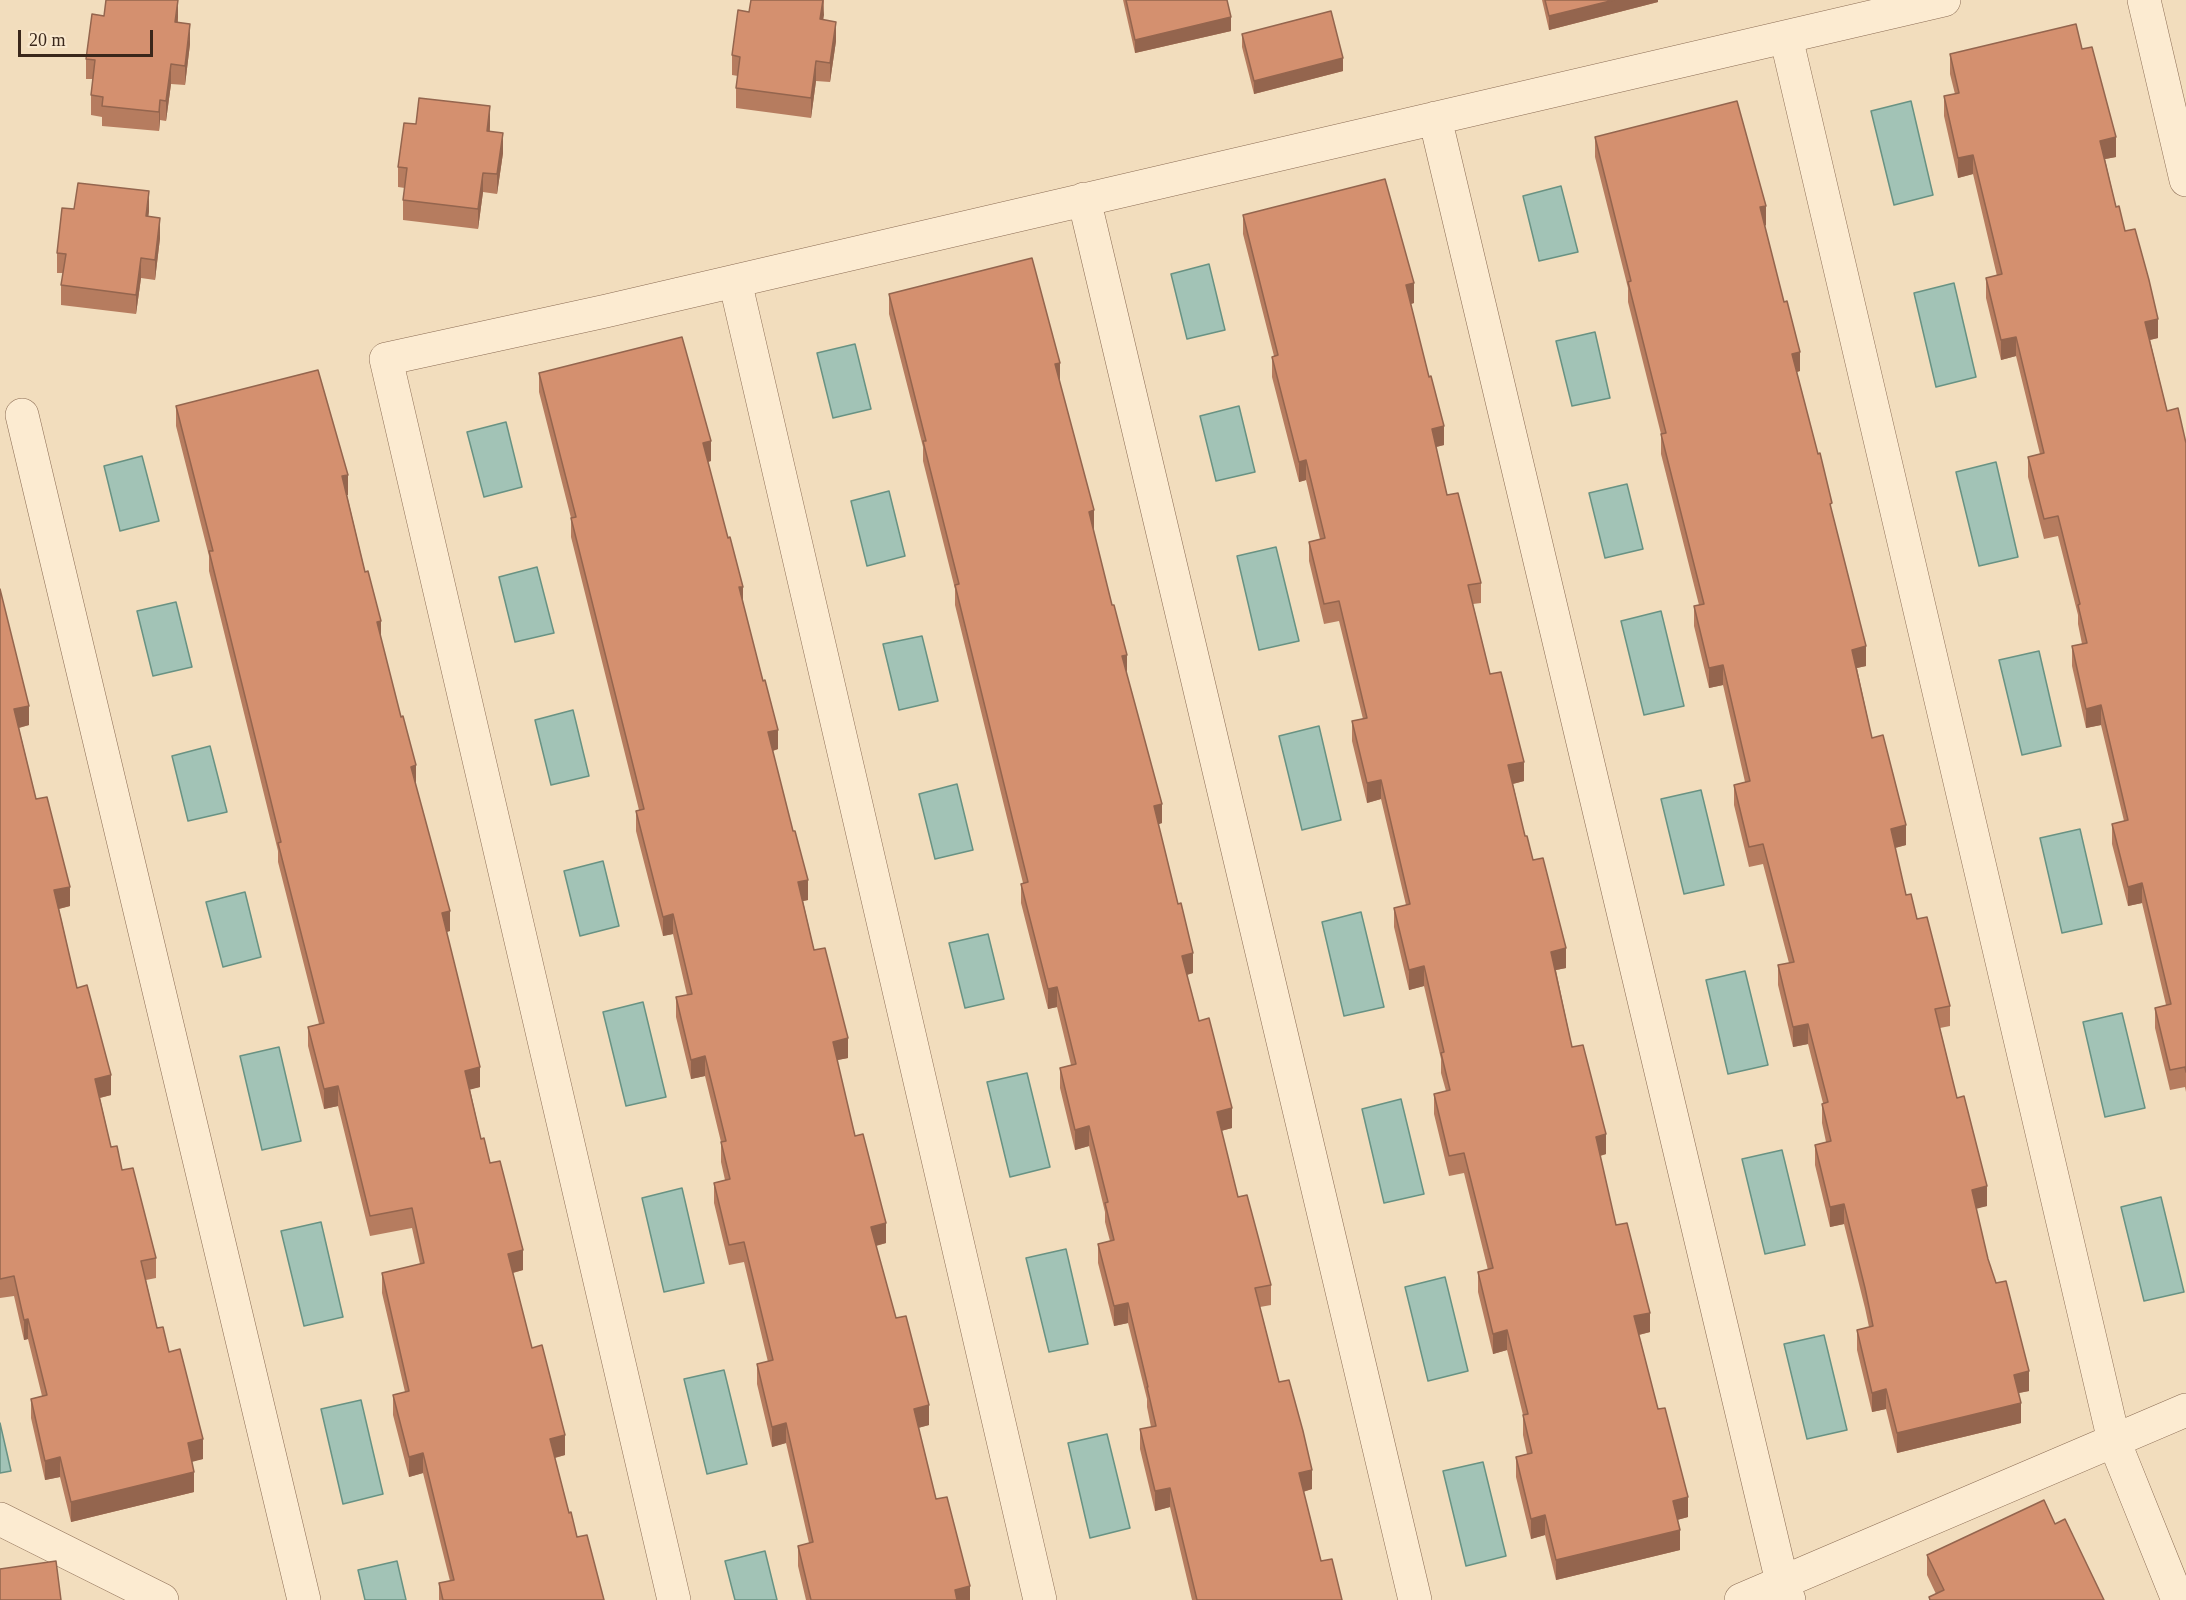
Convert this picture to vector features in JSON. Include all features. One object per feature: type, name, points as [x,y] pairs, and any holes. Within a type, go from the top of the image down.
[{"type":"street","points":[[674,1600],[386,359],[735,281],[1944,0]]},
{"type":"street","points":[[2144,0],[2186,180]]},
{"type":"street","points":[[1786,37],[2114,1441],[2178,1600]]},
{"type":"street","points":[[1435,118],[1786,1591]]},
{"type":"street","points":[[1084,199],[1416,1600]]},
{"type":"street","points":[[735,281],[1040,1600]]},
{"type":"street","points":[[22,415],[304,1600]]},
{"type":"street","points":[[1741,1600],[1786,1591],[2186,1410]]},
{"type":"street","points":[[0,1519],[162,1600]]},
{"type":"shaded area","points":[[1911,101],[1933,195],[1894,205],[1871,111]]},
{"type":"shaded area","points":[[1561,186],[1578,252],[1539,261],[1523,196]]},
{"type":"shaded area","points":[[1209,264],[1225,330],[1187,339],[1171,274]]},
{"type":"shaded area","points":[[1954,283],[1976,377],[1936,387],[1914,293]]},
{"type":"shaded area","points":[[1595,332],[1610,398],[1572,406],[1556,341]]},
{"type":"shaded area","points":[[855,344],[871,409],[833,418],[817,353]]},
{"type":"shaded area","points":[[1239,406],[1255,472],[1216,481],[1200,416]]},
{"type":"shaded area","points":[[506,422],[522,487],[484,497],[467,432]]},
{"type":"shaded area","points":[[142,456],[159,521],[120,531],[104,466]]},
{"type":"shaded area","points":[[1996,462],[2018,557],[1979,566],[1956,472]]},
{"type":"shaded area","points":[[1627,484],[1643,549],[1605,558],[1589,493]]},
{"type":"shaded area","points":[[889,491],[905,556],[867,566],[851,501]]},
{"type":"shaded area","points":[[1276,547],[1299,641],[1259,650],[1237,556]]},
{"type":"shaded area","points":[[537,567],[554,633],[515,642],[499,577]]},
{"type":"shaded area","points":[[176,602],[192,667],[153,676],[137,611]]},
{"type":"shaded area","points":[[1661,611],[1684,706],[1644,715],[1621,621]]},
{"type":"shaded area","points":[[922,636],[938,701],[899,710],[883,644]]},
{"type":"shaded area","points":[[2039,651],[2061,746],[2022,755],[1999,660]]},
{"type":"shaded area","points":[[573,710],[589,776],[551,785],[535,720]]},
{"type":"shaded area","points":[[1319,726],[1341,820],[1302,830],[1279,736]]},
{"type":"shaded area","points":[[210,746],[227,812],[188,821],[172,756]]},
{"type":"shaded area","points":[[957,784],[973,850],[935,859],[919,794]]},
{"type":"shaded area","points":[[1701,790],[1724,885],[1684,894],[1661,799]]},
{"type":"shaded area","points":[[2080,829],[2102,924],[2062,933],[2040,838]]},
{"type":"shaded area","points":[[603,861],[619,926],[580,936],[564,871]]},
{"type":"shaded area","points":[[245,892],[261,957],[223,967],[206,902]]},
{"type":"shaded area","points":[[1361,912],[1384,1007],[1344,1016],[1322,922]]},
{"type":"shaded area","points":[[988,934],[1004,999],[965,1008],[949,943]]},
{"type":"shaded area","points":[[1745,971],[1768,1065],[1728,1074],[1706,980]]},
{"type":"shaded area","points":[[643,1002],[666,1097],[626,1106],[603,1012]]},
{"type":"shaded area","points":[[2122,1013],[2145,1108],[2105,1117],[2083,1022]]},
{"type":"shaded area","points":[[279,1047],[301,1141],[262,1150],[240,1056]]},
{"type":"shaded area","points":[[1027,1073],[1050,1167],[1010,1177],[987,1082]]},
{"type":"shaded area","points":[[1401,1099],[1424,1194],[1384,1203],[1362,1109]]},
{"type":"shaded area","points":[[1782,1150],[1805,1245],[1765,1254],[1742,1159]]},
{"type":"shaded area","points":[[682,1188],[704,1283],[664,1292],[642,1198]]},
{"type":"shaded area","points":[[2161,1197],[2184,1292],[2144,1301],[2121,1207]]},
{"type":"shaded area","points":[[321,1222],[343,1317],[304,1326],[281,1231]]},
{"type":"shaded area","points":[[1066,1249],[1088,1344],[1049,1352],[1026,1258]]},
{"type":"shaded area","points":[[1445,1277],[1468,1371],[1428,1381],[1405,1287]]},
{"type":"shaded area","points":[[1824,1335],[1847,1430],[1807,1439],[1784,1344]]},
{"type":"shaded area","points":[[724,1370],[747,1464],[707,1474],[684,1379]]},
{"type":"shaded area","points":[[361,1400],[383,1494],[343,1504],[321,1409]]},
{"type":"shaded area","points":[[0,1423],[11,1471],[0,1473]]},
{"type":"shaded area","points":[[1107,1434],[1130,1528],[1090,1538],[1068,1443]]},
{"type":"shaded area","points":[[1483,1462],[1506,1556],[1466,1566],[1443,1471]]},
{"type":"shaded area","points":[[765,1551],[777,1600],[735,1600],[725,1561]]},
{"type":"shaded area","points":[[397,1561],[406,1600],[365,1600],[358,1570]]},
{"type":"building","points":[[106,0],[178,0],[175,22],[190,24],[185,66],[171,64],[166,101],[160,100],[159,112],[102,106],[103,97],[91,95],[95,60],[86,59],[92,14],[104,16]]},
{"type":"building","points":[[751,0],[823,0],[820,19],[836,22],[830,63],[816,61],[811,98],[736,88],[740,57],[732,55],[738,10],[749,12]]},
{"type":"building","points":[[1126,0],[1227,0],[1231,17],[1135,40]]},
{"type":"building","points":[[1545,0],[1614,0],[1549,16]]},
{"type":"building","points":[[1331,11],[1343,58],[1254,81],[1242,34]]},
{"type":"building","points":[[2076,24],[2082,49],[2092,47],[2116,137],[2100,141],[2116,207],[2119,206],[2125,231],[2135,229],[2149,280],[2158,319],[2145,322],[2167,411],[2178,408],[2186,443],[2186,1072],[2185,1067],[2170,1070],[2155,1008],[2171,1004],[2142,883],[2128,887],[2112,824],[2128,820],[2101,705],[2086,709],[2072,646],[2087,643],[2078,605],[2080,604],[2058,516],[2044,519],[2028,457],[2044,453],[2016,337],[2001,340],[1986,278],[2002,274],[1973,155],[1958,158],[1944,96],[1959,93],[1950,54]]},
{"type":"building","points":[[419,98],[490,106],[487,131],[503,133],[497,174],[483,173],[478,209],[403,200],[407,168],[398,167],[404,123],[416,124]]},
{"type":"building","points":[[1737,101],[1766,206],[1760,207],[1784,302],[1787,301],[1800,352],[1792,354],[1818,454],[1820,453],[1832,503],[1830,504],[1866,646],[1852,650],[1872,738],[1883,735],[1906,825],[1891,829],[1906,895],[1911,894],[1917,919],[1927,917],[1950,1006],[1935,1009],[1957,1098],[1964,1096],[1987,1186],[1972,1190],[1988,1259],[1996,1283],[2006,1281],[2029,1371],[2014,1375],[2021,1403],[1897,1433],[1886,1389],[1872,1393],[1857,1330],[1873,1326],[1865,1288],[1844,1204],[1830,1207],[1815,1145],[1831,1141],[1822,1104],[1828,1102],[1808,1024],[1793,1027],[1778,965],[1794,962],[1763,844],[1749,847],[1734,785],[1750,781],[1723,665],[1709,668],[1694,606],[1704,604],[1661,434],[1666,433],[1595,137]]},
{"type":"building","points":[[1385,179],[1414,283],[1406,285],[1444,426],[1432,429],[1447,495],[1458,493],[1481,583],[1468,585],[1490,674],[1501,672],[1524,762],[1508,765],[1533,860],[1543,858],[1566,948],[1551,952],[1572,1047],[1583,1045],[1606,1134],[1596,1137],[1616,1225],[1627,1223],[1650,1313],[1634,1316],[1658,1409],[1665,1408],[1688,1497],[1673,1501],[1680,1530],[1556,1560],[1545,1515],[1531,1519],[1516,1457],[1532,1453],[1523,1415],[1528,1414],[1507,1330],[1493,1334],[1478,1272],[1493,1268],[1464,1153],[1449,1156],[1434,1094],[1450,1090],[1441,1053],[1444,1052],[1424,966],[1409,970],[1394,908],[1410,904],[1381,780],[1367,783],[1352,721],[1367,718],[1339,601],[1324,604],[1309,542],[1325,538],[1306,460],[1299,462],[1272,357],[1278,355],[1243,215]]},
{"type":"building","points":[[78,183],[149,191],[146,216],[160,218],[155,260],[141,258],[136,295],[61,285],[66,254],[57,253],[62,208],[74,209]]},
{"type":"building","points":[[1032,258],[1060,363],[1055,364],[1094,510],[1089,512],[1127,655],[1122,656],[1162,804],[1154,806],[1178,904],[1181,903],[1193,953],[1182,956],[1199,1021],[1209,1018],[1232,1108],[1217,1112],[1238,1197],[1247,1195],[1271,1285],[1255,1288],[1279,1382],[1289,1380],[1303,1431],[1312,1470],[1299,1473],[1321,1561],[1332,1559],[1342,1600],[1197,1600],[1170,1488],[1155,1491],[1140,1429],[1156,1426],[1128,1303],[1114,1306],[1098,1244],[1114,1240],[1105,1203],[1108,1202],[1089,1126],[1075,1130],[1060,1068],[1076,1064],[1057,987],[1048,989],[1021,884],[1028,882],[955,585],[959,584],[889,294]]},
{"type":"building","points":[[682,337],[711,441],[703,443],[728,538],[730,537],[743,587],[739,587],[778,730],[768,732],[808,880],[798,882],[814,950],[825,948],[848,1038],[833,1042],[855,1136],[863,1134],[886,1223],[871,1227],[896,1318],[906,1316],[929,1405],[914,1409],[936,1499],[947,1497],[970,1586],[955,1590],[957,1600],[811,1600],[798,1546],[813,1542],[786,1423],[772,1427],[757,1364],[773,1360],[744,1242],[729,1245],[714,1183],[730,1179],[721,1142],[726,1141],[705,1056],[691,1060],[676,997],[692,994],[673,914],[663,917],[636,811],[644,809],[571,518],[576,517],[539,373]]},
{"type":"building","points":[[318,370],[348,475],[342,476],[365,572],[368,571],[381,621],[377,622],[401,717],[403,716],[416,765],[411,767],[450,911],[442,913],[480,1067],[465,1071],[481,1139],[484,1138],[490,1163],[500,1161],[523,1250],[508,1254],[532,1348],[542,1345],[565,1435],[550,1439],[577,1537],[587,1535],[604,1600],[443,1600],[439,1583],[454,1580],[423,1453],[409,1457],[393,1395],[409,1391],[382,1273],[424,1263],[412,1208],[370,1216],[338,1086],[324,1089],[308,1027],[324,1023],[278,843],[281,842],[209,551],[213,551],[176,406]]},
{"type":"building","points":[[0,589],[29,706],[14,709],[36,799],[47,797],[70,887],[54,890],[77,988],[87,985],[111,1075],[95,1079],[111,1147],[117,1146],[122,1170],[133,1168],[156,1258],[141,1261],[157,1328],[163,1327],[169,1352],[180,1349],[203,1439],[188,1443],[194,1472],[71,1502],[60,1457],[45,1461],[31,1399],[47,1395],[28,1319],[24,1320],[14,1276],[0,1279]]},
{"type":"building","points":[[2044,1500],[2055,1524],[2065,1519],[2104,1600],[1930,1600],[1929,1597],[1944,1590],[1927,1555]]},
{"type":"building","points":[[56,1561],[61,1600],[0,1600],[0,1569]]}]
